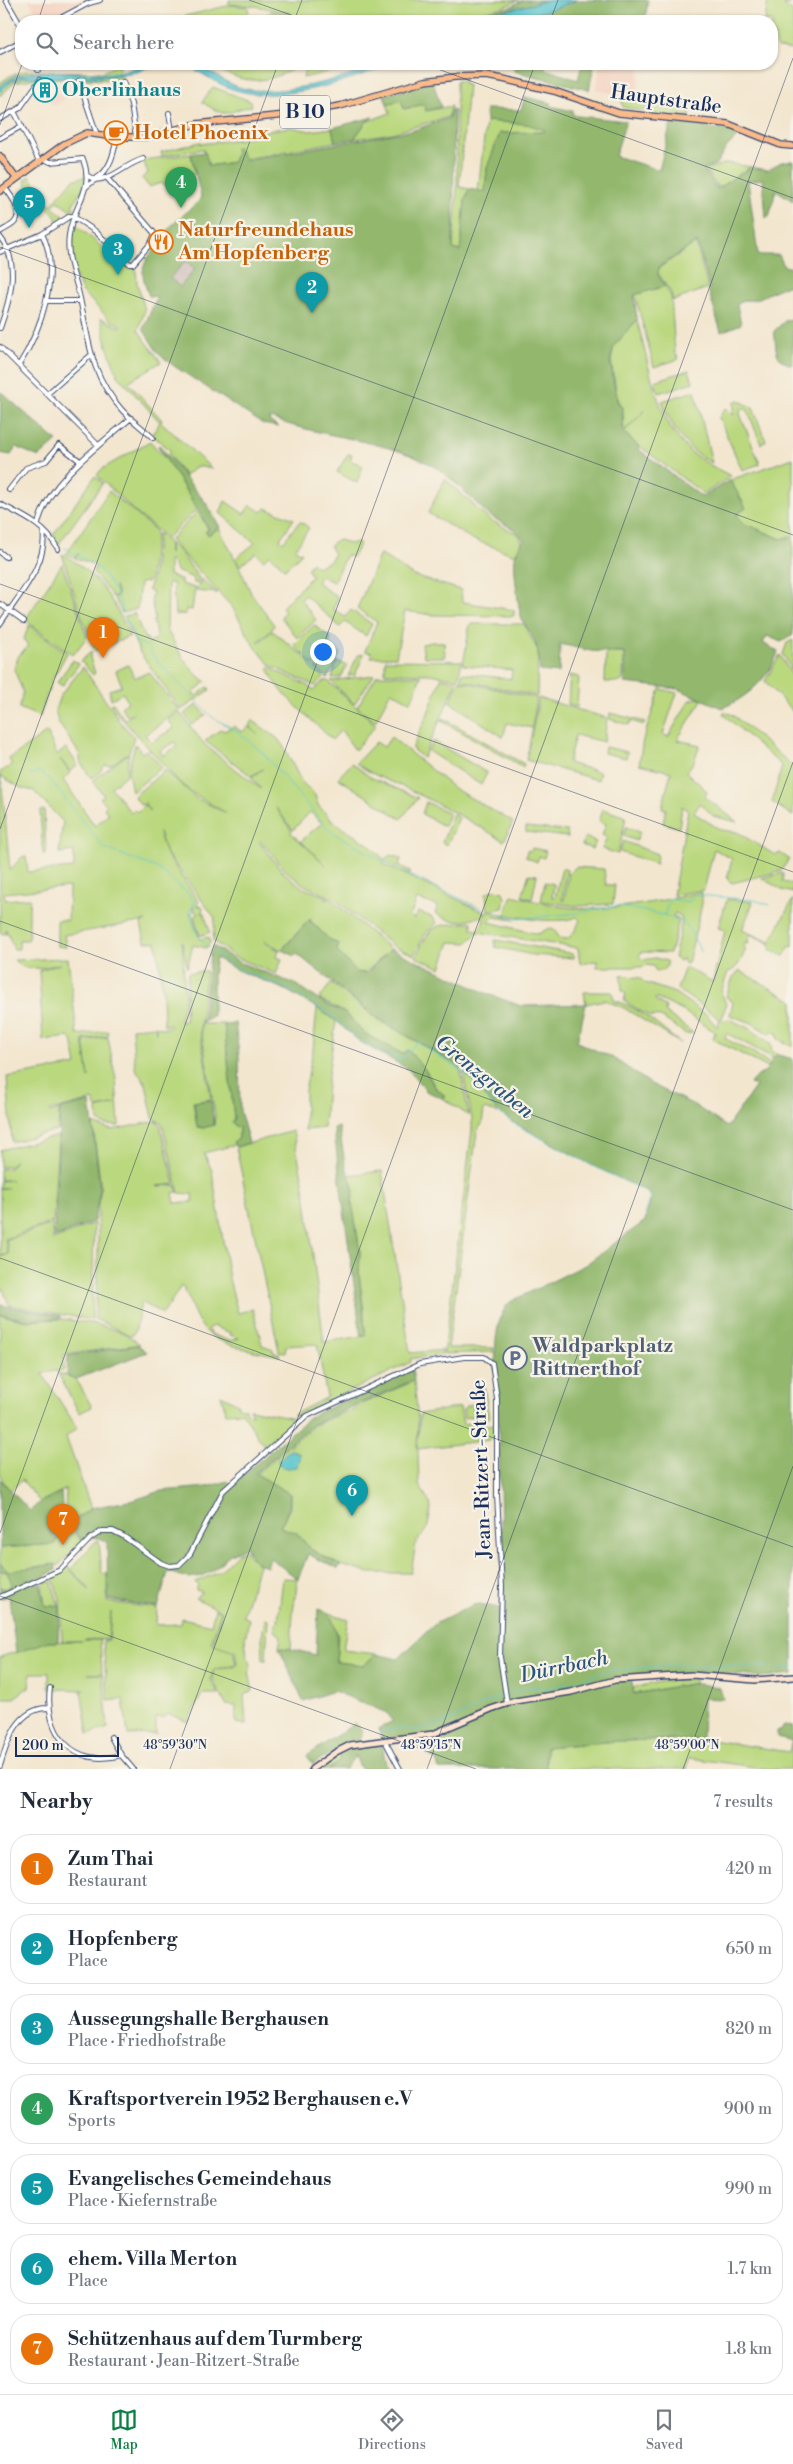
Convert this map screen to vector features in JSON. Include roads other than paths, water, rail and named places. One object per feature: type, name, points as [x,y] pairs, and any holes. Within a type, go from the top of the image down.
[{"type":"main road","name":"Hauptstraße","points":[[172,131],[196,124],[307,112],[361,101],[425,81],[476,76],[503,79],[539,87],[619,113],[728,124],[781,145],[793,145],[793,150]]},
{"type":"main road","name":"B 10","points":[[96,132],[117,137],[136,138],[172,131]]},
{"type":"main road","points":[[2,189],[78,136],[96,132]]},
{"type":"main road","points":[[0,156],[16,178]]},
{"type":"street","points":[[6,0],[15,16]]},
{"type":"street","points":[[66,15],[88,3],[100,0]]},
{"type":"street","points":[[0,52],[15,44]]},
{"type":"street","points":[[0,119],[20,108],[40,80]]},
{"type":"street","points":[[79,81],[96,132]]},
{"type":"street","points":[[123,82],[131,104],[136,138]]},
{"type":"street","points":[[14,111],[41,160],[50,162],[83,159],[88,176],[69,234],[69,261],[80,301],[90,356],[98,375],[113,399],[152,438]]},
{"type":"street","points":[[169,113],[172,131]]},
{"type":"street","points":[[0,138],[22,126]]},
{"type":"street","points":[[86,186],[103,174],[109,166],[117,137]]},
{"type":"street","points":[[88,176],[95,180],[107,178],[128,165],[143,160]]},
{"type":"street","points":[[0,252],[42,234],[70,216],[95,231],[130,264],[133,264],[151,243],[155,234],[107,178]]},
{"type":"street","points":[[0,232],[14,223],[16,218],[16,204],[2,189]]},
{"type":"street","points":[[20,365],[35,339],[46,300],[48,259],[42,234]]},
{"type":"street","points":[[0,237],[8,248],[12,276],[6,312],[0,328]]},
{"type":"street","points":[[46,300],[80,301]]},
{"type":"street","points":[[0,310],[6,312]]},
{"type":"street","points":[[0,348],[20,365],[98,446]]},
{"type":"street","points":[[47,394],[90,356]]},
{"type":"street","points":[[38,524],[44,505],[80,461],[131,418]]},
{"type":"street","points":[[9,490],[26,468],[46,461],[61,445],[80,461]]},
{"type":"street","points":[[0,504],[38,524],[50,535],[58,549]]},
{"type":"street","points":[[0,624],[35,569],[44,542],[43,530]]},
{"type":"street","points":[[44,542],[55,544]]},
{"type":"street","points":[[0,552],[6,557]]},
{"type":"street","points":[[0,604],[24,621]]},
{"type":"street","name":"Jean-Ritzert-Straße","points":[[0,1597],[60,1570],[91,1538],[102,1531],[113,1531],[124,1536],[165,1565],[179,1565],[190,1554],[223,1490],[308,1416],[420,1364],[457,1358],[484,1357],[492,1364],[496,1390],[497,1495],[502,1604],[500,1657],[507,1701]]},
{"type":"street","points":[[312,1769],[345,1747],[432,1734],[507,1701],[566,1693],[621,1680],[692,1674],[755,1680],[793,1677]]},
{"type":"street","points":[[50,1688],[48,1708],[54,1733],[72,1756]]},
{"type":"street","points":[[0,1766],[6,1744],[25,1715],[36,1709],[48,1708]]},
{"type":"street","points":[[111,1737],[121,1755],[133,1769]]},
{"type":"street","points":[[384,1741],[400,1769]]},
{"type":"street","points":[[100,1765],[121,1755]]},
{"type":"water","points":[[549,0],[577,0],[553,9],[528,15],[488,15]]},
{"type":"water","points":[[142,70],[102,77],[22,77],[11,81],[0,92],[0,87],[20,75],[47,72],[106,74]]},
{"type":"water","points":[[196,70],[205,70],[243,88],[265,91],[313,85],[364,70],[376,70],[333,84],[288,93],[266,94],[245,92],[216,82]]},
{"type":"water","points":[[293,1450],[300,1454],[297,1467],[288,1468],[280,1466],[278,1461],[288,1451]]},
{"type":"waterway","points":[[65,548],[89,561],[100,570],[117,595],[123,613]]},
{"type":"waterway","points":[[124,616],[136,642],[147,646],[156,660],[212,717],[237,731],[264,754],[330,831],[405,873],[487,911]]},
{"type":"waterway","name":"Grenzgraben","points":[[30,775],[39,771],[51,781],[104,848],[157,868],[189,894],[194,902],[192,915],[194,927],[200,938],[209,947]]},
{"type":"waterway","points":[[664,915],[670,899],[688,902],[699,895],[754,900],[770,905]]},
{"type":"waterway","points":[[580,912],[618,906],[664,915],[681,921],[688,927],[701,952]]},
{"type":"waterway","points":[[497,913],[516,919],[578,913]]},
{"type":"waterway","name":"Grenzgraben","points":[[212,950],[236,968],[291,990],[335,1018],[360,1041],[390,1056],[402,1059],[417,1042],[463,1072],[476,1084],[499,1112],[511,1122],[593,1166],[645,1191],[651,1197],[645,1215]]},
{"type":"waterway","name":"Dürrbach","points":[[508,1694],[526,1687],[552,1688],[612,1670],[673,1665],[793,1667]]},
{"type":"waterway","name":"Dürrbach","points":[[379,1735],[393,1728],[420,1729],[431,1727],[504,1695]]},
{"type":"place","name":"Oberlinhaus","points":[[45,90]]},
{"type":"place","name":"Hotel Phoenix","points":[[116,133]]},
{"type":"place","name":"Kraftsportverein 1952 Berghausen e.V","points":[[181,208]]},
{"type":"place","name":"Evangelisches Gemeindehaus","points":[[29,228]]},
{"type":"place","name":"Naturfreundehaus Am Hopfenberg","points":[[161,242]]},
{"type":"place","name":"Aussegungshalle Berghausen","points":[[118,275]]},
{"type":"place","name":"Hopfenberg","points":[[312,313]]},
{"type":"place","name":"Zum Thai","points":[[103,658]]},
{"type":"place","name":"Waldparkplatz Rittnerthof","points":[[515,1358]]},
{"type":"place","name":"ehem. Villa Merton","points":[[352,1516]]},
{"type":"place","name":"Schützenhaus auf dem Turmberg","points":[[63,1545]]}]
